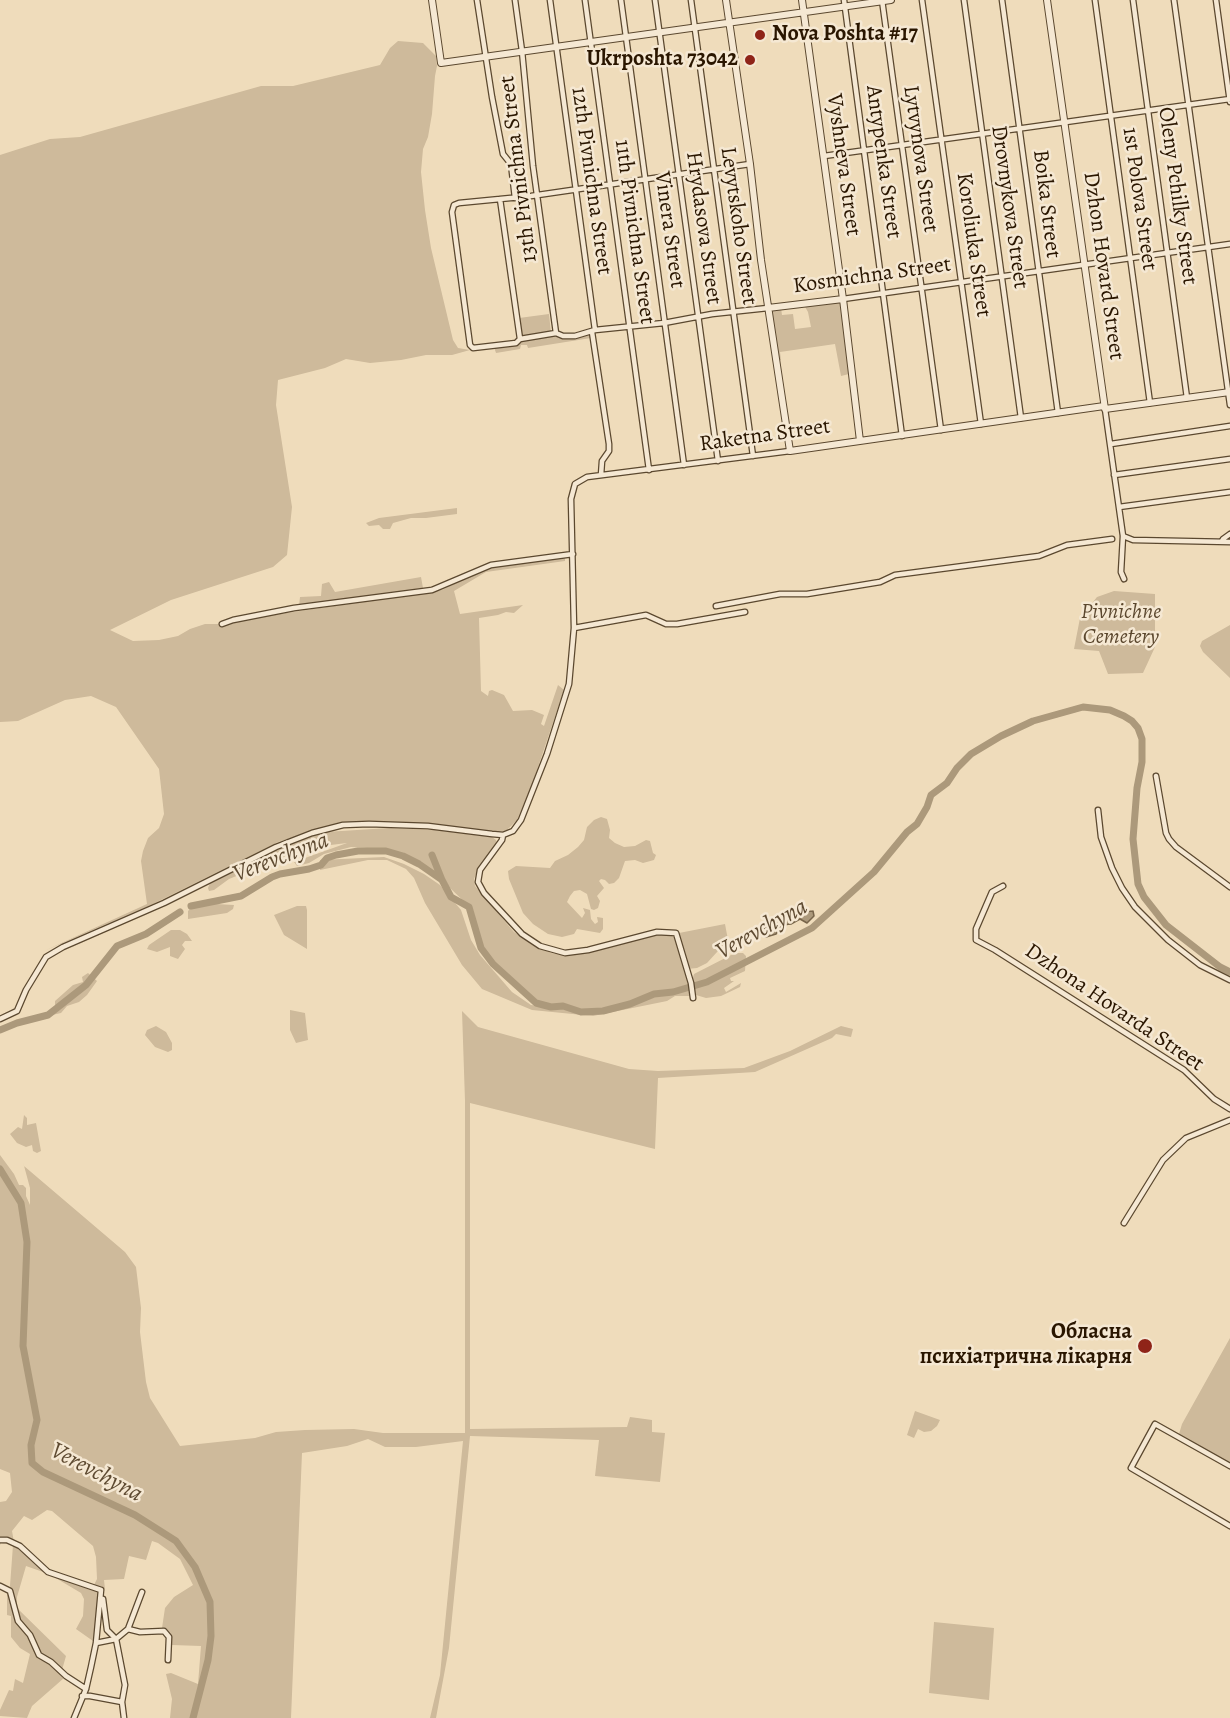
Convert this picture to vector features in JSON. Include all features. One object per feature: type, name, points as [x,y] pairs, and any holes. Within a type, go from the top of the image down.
[{"type":"street","points":[[432,0],[441,63],[804,12],[844,3],[891,0]]},
{"type":"street","points":[[477,0],[503,154],[511,164],[515,198]]},
{"type":"street","name":"13th Pivnichna Street","points":[[515,0],[537,195],[556,333]]},
{"type":"street","name":"12th Pivnichna Street","points":[[550,0],[609,444],[609,451],[602,461],[601,475]]},
{"type":"street","name":"11th Pivnichna Street","points":[[585,0],[649,470]]},
{"type":"street","name":"Vinera Street","points":[[621,0],[684,465]]},
{"type":"street","name":"Hrydasova Street","points":[[655,0],[718,461]]},
{"type":"street","name":"Levytskoho Street","points":[[691,0],[753,456]]},
{"type":"street","points":[[726,0],[790,451]]},
{"type":"street","name":"Vyshneva Street","points":[[802,0],[860,441]]},
{"type":"street","name":"Koroliuka Street","points":[[922,0],[981,424]]},
{"type":"street","name":"Drovnykova Street","points":[[964,0],[1022,418]]},
{"type":"street","name":"Boika Street","points":[[1002,0],[1058,413]]},
{"type":"street","name":"Dzhon Hovard Street","points":[[1047,0],[1111,444],[1123,537],[1121,572],[1124,579]]},
{"type":"street","name":"1st Polova Street","points":[[1095,0],[1150,403]]},
{"type":"street","name":"Oleny Pchilky Street","points":[[1133,0],[1187,398]]},
{"type":"street","points":[[1174,0],[1230,405]]},
{"type":"street","points":[[824,156],[1148,109],[1230,100],[1216,0]]},
{"type":"street","name":"Lytvynova Street","points":[[882,1],[941,430]]},
{"type":"street","name":"Antypenka Street","points":[[844,3],[902,436]]},
{"type":"street","points":[[520,340],[500,199],[750,164]]},
{"type":"street","name":"Kosmichna Street","points":[[500,199],[459,202],[452,209],[472,347],[516,343],[520,340],[556,333],[568,337],[594,331],[733,311],[843,299],[1230,244]]},
{"type":"street","name":"Raketna Street","points":[[693,998],[691,983],[676,933],[657,932],[588,950],[565,953],[540,946],[522,934],[484,893],[478,882],[480,870],[502,840],[502,835],[513,831],[520,820],[555,732],[569,684],[574,628],[572,499],[574,488],[581,479],[1058,413],[1229,392]]},
{"type":"street","points":[[1111,444],[1230,426]]},
{"type":"street","points":[[1114,475],[1230,459]]},
{"type":"street","points":[[1119,507],[1230,492]]},
{"type":"street","points":[[1222,542],[1230,534]]},
{"type":"street","points":[[1123,537],[1133,540],[1230,542]]},
{"type":"street","points":[[716,606],[780,594],[807,594],[880,582],[895,575],[1039,556],[1067,545],[1112,539]]},
{"type":"street","points":[[222,624],[294,608],[432,590],[491,565],[573,554]]},
{"type":"street","points":[[574,628],[646,615],[666,624],[677,624],[745,612]]},
{"type":"street","points":[[1156,776],[1168,839],[1230,887]]},
{"type":"street","points":[[1098,810],[1101,837],[1112,868],[1122,888],[1136,907],[1168,940],[1200,965],[1230,981]]},
{"type":"street","points":[[0,1019],[17,1011],[26,990],[46,957],[63,947],[164,903],[276,847],[312,832],[343,825],[369,824],[428,826],[502,835]]},
{"type":"street","name":"Dzhona Hovarda Street","points":[[1003,885],[992,892],[976,929],[976,940],[1184,1070],[1214,1099],[1230,1108]]},
{"type":"street","points":[[1124,1223],[1163,1160],[1186,1138],[1230,1120]]},
{"type":"street","points":[[1230,1466],[1155,1424],[1131,1468],[1230,1526]]},
{"type":"street","points":[[1,1540],[20,1546],[48,1572],[101,1590]]},
{"type":"street","points":[[0,1586],[10,1591],[18,1621],[30,1635],[39,1655],[86,1689]]},
{"type":"street","points":[[101,1590],[107,1630],[116,1639],[125,1685],[122,1702],[124,1718]]},
{"type":"street","points":[[74,1718],[86,1689],[96,1643],[101,1590]]},
{"type":"street","points":[[96,1643],[116,1639],[128,1629],[142,1592]]},
{"type":"street","points":[[128,1629],[140,1632],[162,1631],[168,1635],[168,1660]]},
{"type":"street","points":[[82,1696],[122,1702]]},
{"type":"green space","points":[[398,41],[423,43],[436,56],[432,114],[428,137],[423,149],[421,172],[425,210],[431,248],[453,340],[458,348],[470,350],[452,355],[426,355],[370,363],[346,359],[325,368],[278,380],[276,405],[292,507],[287,555],[273,567],[171,600],[110,630],[133,641],[159,640],[178,636],[205,624],[225,624],[442,590],[482,570],[565,557],[565,561],[486,572],[454,591],[460,614],[523,605],[514,613],[506,612],[479,618],[481,691],[488,696],[489,691],[492,690],[504,695],[513,711],[532,710],[544,715],[541,724],[544,726],[558,685],[564,690],[533,782],[517,820],[507,830],[490,832],[444,825],[401,822],[361,821],[335,824],[278,842],[153,904],[44,951],[147,904],[141,861],[148,838],[159,828],[164,814],[159,769],[116,707],[91,696],[65,700],[18,721],[0,722],[0,155],[50,139],[80,137],[261,86],[293,86],[380,65],[390,48]]},
{"type":"green space","points":[[841,301],[849,374],[841,376],[835,344],[780,352],[781,360],[778,361],[771,310],[781,308],[782,315],[793,314],[795,329],[811,327],[804,305]]},
{"type":"green space","points":[[549,314],[551,333],[523,337],[519,318]]},
{"type":"green space","points":[[553,334],[564,339],[588,334],[591,338],[528,348],[527,345],[521,345],[520,349],[496,353],[494,347]]},
{"type":"green space","points":[[457,508],[457,514],[411,518],[393,523],[390,529],[383,529],[379,525],[369,526],[366,523],[379,518]]},
{"type":"green space","points":[[421,577],[423,588],[299,606],[300,597],[321,596],[322,584],[329,582],[335,592]]},
{"type":"green space","name":"Pivnichne Cemetery","points":[[1114,591],[1155,594],[1155,647],[1143,673],[1108,674],[1099,651],[1074,649],[1080,618],[1097,597]]},
{"type":"green space","points":[[1230,625],[1230,678],[1203,652],[1200,646],[1202,641]]},
{"type":"green space","points":[[601,817],[607,819],[610,830],[609,838],[615,843],[624,847],[635,846],[646,840],[650,841],[653,853],[656,855],[654,860],[643,863],[635,860],[625,861],[619,878],[614,883],[609,884],[601,879],[599,881],[604,888],[597,896],[600,901],[598,908],[594,910],[591,909],[587,894],[580,890],[574,891],[570,896],[567,902],[582,918],[585,913],[583,908],[590,910],[591,919],[595,924],[598,922],[597,917],[603,918],[603,929],[600,933],[577,929],[574,934],[562,937],[548,934],[533,924],[523,913],[508,871],[516,866],[550,868],[555,861],[578,847],[584,840],[587,827]]},
{"type":"green space","points":[[389,828],[435,830],[492,837],[496,840],[497,843],[477,871],[474,879],[475,886],[514,932],[551,953],[566,956],[653,935],[668,934],[674,937],[679,946],[691,991],[690,996],[675,996],[667,1001],[593,1016],[532,1010],[482,989],[462,965],[425,903],[414,878],[406,869],[387,860],[368,860],[320,870],[320,860],[384,857],[424,874],[440,885],[461,910],[471,940],[480,955],[512,992],[531,1005],[569,1010],[568,1007],[543,1004],[530,997],[492,960],[481,942],[473,910],[450,888],[443,876],[439,876],[404,855],[384,849],[351,847],[324,854],[309,863],[297,866],[294,862],[347,843],[306,848],[229,879],[209,891],[210,883],[223,875],[305,838],[325,832]]},
{"type":"green space","points":[[216,904],[234,905],[233,909],[227,913],[188,919],[190,909]]},
{"type":"green space","points":[[297,906],[306,906],[307,910],[307,949],[284,935],[274,915]]},
{"type":"green space","points":[[725,924],[728,940],[707,963],[697,968],[687,969],[679,933]]},
{"type":"green space","points":[[171,930],[180,930],[192,941],[185,941],[182,945],[185,949],[178,959],[170,956],[170,947],[157,952],[147,949],[149,945]]},
{"type":"green space","points":[[735,953],[743,953],[746,956],[745,971],[730,978],[734,981],[724,988],[726,992],[741,983],[740,987],[721,996],[706,998],[696,995],[692,981],[694,974]]},
{"type":"green space","points":[[88,973],[97,981],[87,995],[79,1002],[67,1006],[61,1013],[52,1015],[55,1001],[73,985],[83,982],[82,977]]},
{"type":"green space","points":[[290,1010],[305,1013],[308,1040],[296,1043],[290,1030]]},
{"type":"green space","points":[[462,1011],[478,1027],[629,1069],[658,1071],[744,1068],[790,1051],[841,1026],[853,1029],[851,1037],[836,1034],[832,1038],[755,1072],[658,1078],[655,1149],[470,1103],[470,1429],[627,1427],[630,1417],[652,1420],[652,1432],[665,1433],[660,1482],[595,1476],[599,1440],[470,1436],[449,1648],[436,1718],[430,1718],[440,1675],[463,1441],[416,1447],[385,1447],[368,1439],[347,1446],[302,1453],[291,1718],[170,1718],[172,1699],[166,1674],[171,1673],[198,1684],[201,1646],[172,1645],[169,1634],[162,1628],[165,1608],[174,1597],[193,1585],[180,1559],[158,1543],[152,1541],[146,1560],[129,1556],[124,1579],[104,1580],[105,1589],[94,1585],[97,1579],[93,1546],[52,1511],[47,1510],[32,1520],[24,1516],[12,1531],[14,1542],[0,1539],[0,1502],[6,1501],[12,1492],[10,1473],[0,1469],[0,1155],[19,1185],[26,1188],[26,1196],[30,1205],[30,1188],[24,1166],[125,1252],[136,1267],[146,1382],[150,1398],[180,1446],[305,1430],[354,1429],[383,1433],[465,1433],[465,1101]]},
{"type":"green space","points":[[156,1026],[166,1032],[172,1043],[172,1050],[168,1052],[155,1047],[145,1035],[147,1030]]},
{"type":"green space","points":[[24,1115],[27,1118],[27,1125],[36,1123],[41,1151],[37,1153],[33,1151],[32,1145],[26,1147],[17,1143],[10,1134],[18,1127],[22,1129]]},
{"type":"green space","points":[[1230,1338],[1230,1464],[1179,1434],[1182,1424]]},
{"type":"green space","points":[[915,1411],[940,1420],[931,1431],[924,1432],[918,1429],[914,1438],[907,1435]]},
{"type":"green space","points":[[3,1541],[19,1547],[46,1573],[26,1566],[17,1597],[17,1608],[66,1656],[62,1670],[40,1654],[19,1621],[10,1586],[13,1545],[1,1543],[0,1545],[0,1542]]},
{"type":"green space","points":[[54,1577],[100,1591],[93,1641],[76,1629],[83,1616],[84,1599],[81,1593]]},
{"type":"green space","points":[[7,1592],[17,1621],[30,1638],[37,1655],[52,1664],[64,1678],[32,1706],[27,1718],[0,1716],[0,1710],[9,1690],[13,1691],[15,1679],[23,1683],[30,1654],[20,1648],[11,1637],[11,1616],[7,1615]]},
{"type":"green space","points":[[934,1622],[994,1628],[989,1700],[929,1693]]},
{"type":"water","points":[[813,911],[814,916],[807,923],[800,919],[791,924],[782,925],[776,934],[766,937],[761,934],[762,930],[775,921]]},
{"type":"waterway","name":"Verevchyna","points":[[191,906],[241,896],[272,877],[321,865],[327,858],[336,855],[358,851],[386,851],[419,864],[442,880],[451,897],[469,907],[481,948],[493,964],[536,1003],[551,1007],[563,1006],[581,1012],[603,1011],[630,1004],[654,994],[673,992],[707,982],[812,928],[874,872],[907,832],[917,824],[931,795],[947,783],[957,768],[971,754],[1033,721],[1083,707],[1110,710],[1124,716],[1138,728],[1142,739],[1142,762],[1137,788],[1133,839],[1138,884],[1144,897],[1166,925],[1220,967],[1230,972]]},
{"type":"waterway","points":[[432,855],[442,880]]},
{"type":"waterway","name":"Verevchyna","points":[[0,1030],[48,1015],[86,985],[117,946],[146,934],[180,912]]},
{"type":"waterway","name":"Verevchyna","points":[[0,1169],[21,1203],[27,1242],[23,1346],[37,1420],[31,1445],[32,1463],[43,1472],[135,1515],[176,1541],[195,1567],[210,1602],[211,1636],[208,1660],[193,1718]]},
{"type":"place","name":"Nova Poshta #17","points":[[760,35]]},
{"type":"place","name":"Ukrposhta 73042","points":[[750,60]]},
{"type":"place","name":"Обласна психіатрична лікарня","points":[[1145,1346]]}]
